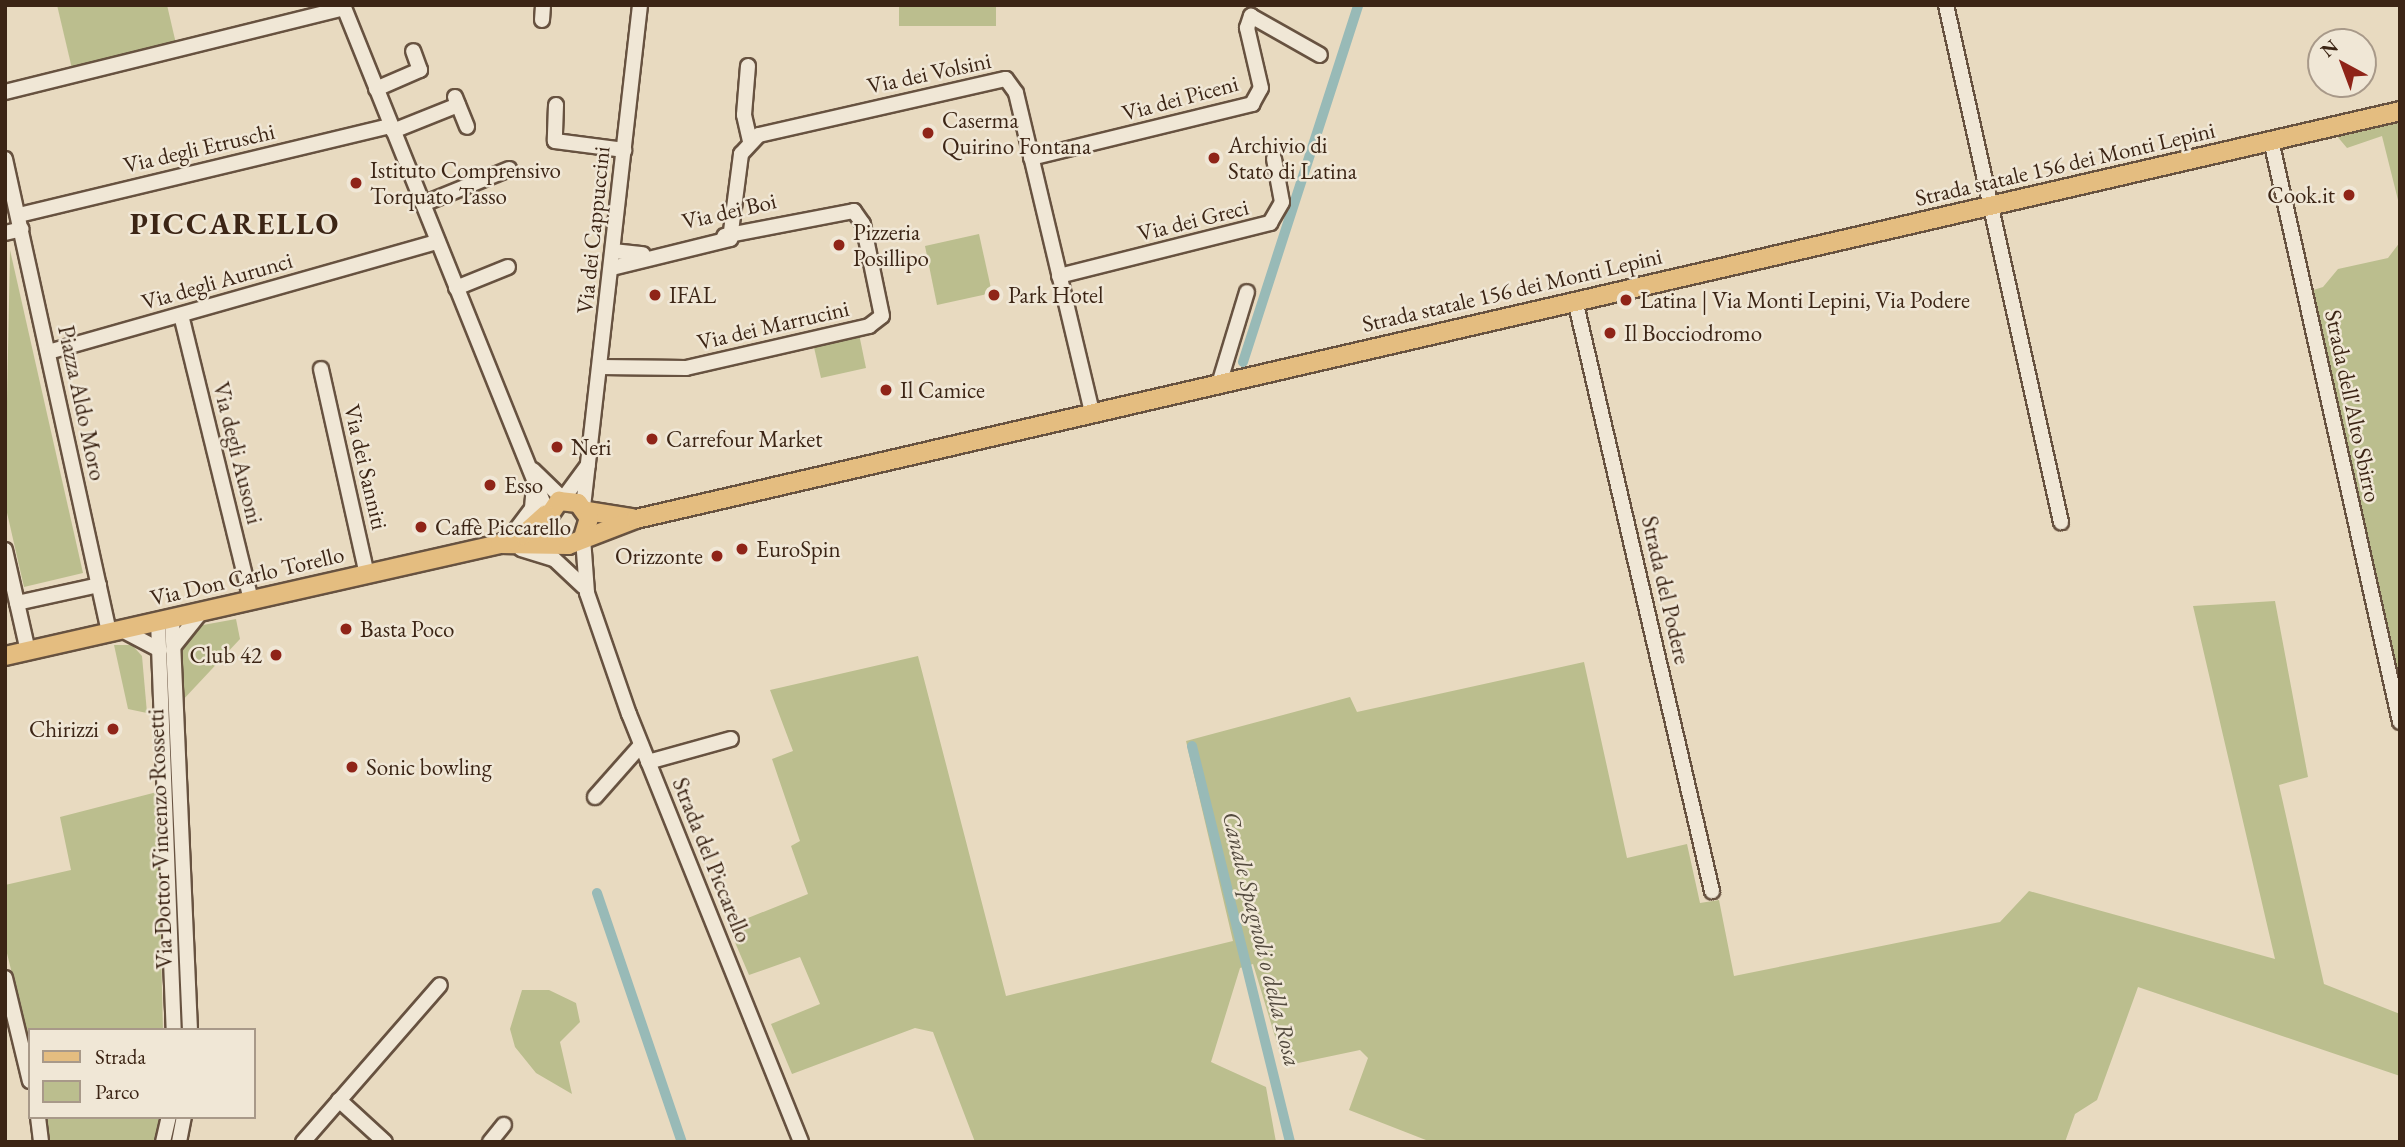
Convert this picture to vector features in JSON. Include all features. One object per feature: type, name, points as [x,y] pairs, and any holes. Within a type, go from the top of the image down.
[{"type":"main road","name":"Strada statale 156 dei Monti Lepini","points":[[558,543],[583,538],[636,519],[1575,300],[1990,208],[2400,111]]},
{"type":"main road","name":"Strada statale 156 dei Monti Lepini","points":[[563,499],[585,509],[636,519]]},
{"type":"main road","points":[[558,543],[545,529],[546,513],[563,499]]},
{"type":"main road","points":[[583,538],[585,509]]},
{"type":"main road","name":"Via Don Carlo Torello","points":[[500,544],[546,513]]},
{"type":"main road","name":"Via Don Carlo Torello","points":[[5,656],[500,544],[558,543]]},
{"type":"street","name":"Via dei Cappuccini","points":[[585,509],[640,5]]},
{"type":"street","points":[[1946,5],[2061,522]]},
{"type":"street","points":[[5,92],[343,7],[546,513]]},
{"type":"street","name":"Via dei Piceni","points":[[1031,159],[1252,104],[1261,88],[1246,23],[1251,16],[1320,55]]},
{"type":"street","points":[[376,89],[420,71],[413,51]]},
{"type":"street","points":[[730,237],[741,154],[750,141],[744,115],[748,66]]},
{"type":"street","name":"Via dei Volsini","points":[[750,141],[777,129],[1006,79],[1016,93],[1092,413]]},
{"type":"street","name":"Via degli Etruschi","points":[[20,222],[392,128],[457,101],[467,128]]},
{"type":"street","points":[[556,105],[555,141],[624,150]]},
{"type":"street","name":"Strada dell'Alto Sbirro","points":[[2271,140],[2400,722]]},
{"type":"street","name":"Piazza Aldo Moro","points":[[5,159],[99,585],[115,631]]},
{"type":"street","name":"Via dei Greci","points":[[1059,276],[1270,223],[1282,202],[1274,159]]},
{"type":"street","points":[[423,204],[509,169]]},
{"type":"street","name":"Via dei Boi","points":[[613,251],[636,255],[854,211]]},
{"type":"street","name":"Via dei Marrucini","points":[[601,367],[678,369],[875,324],[883,304],[854,211]]},
{"type":"street","points":[[5,233],[20,222]]},
{"type":"street","name":"Via dei Boi","points":[[612,268],[730,237]]},
{"type":"street","name":"Via degli Aurunci","points":[[48,352],[438,243]]},
{"type":"street","points":[[456,288],[508,267]]},
{"type":"street","points":[[1219,384],[1247,292]]},
{"type":"street","name":"Strada del Podere","points":[[1575,300],[1712,891]]},
{"type":"street","name":"Via degli Ausoni","points":[[181,315],[251,601]]},
{"type":"street","name":"Via dei Sanniti","points":[[321,369],[367,574]]},
{"type":"street","name":"Via dei Cappuccini","points":[[563,499],[590,460]]},
{"type":"street","points":[[525,461],[563,499]]},
{"type":"street","points":[[534,480],[529,513],[500,544],[547,556],[579,574],[592,547],[614,525]]},
{"type":"street","name":"Strada del Piccarello","points":[[579,574],[583,538]]},
{"type":"street","name":"Strada del Piccarello","points":[[558,543],[579,574],[587,593],[641,745],[800,1142]]},
{"type":"street","points":[[5,550],[28,651]]},
{"type":"street","points":[[17,603],[99,585]]},
{"type":"street","points":[[115,631],[167,648],[201,612]]},
{"type":"street","name":"Via Dottor Vincenzo Rossetti","points":[[165,620],[190,1028]]},
{"type":"street","name":"Via Dottor Vincenzo Rossetti","points":[[167,648],[174,1028]]},
{"type":"street","points":[[648,762],[731,739]]},
{"type":"street","points":[[595,797],[641,745]]},
{"type":"street","points":[[5,978],[28,1074]]},
{"type":"street","points":[[303,1142],[440,985]]},
{"type":"street","points":[[339,1100],[386,1142]]},
{"type":"street","points":[[38,1119],[41,1142]]},
{"type":"street","points":[[163,1142],[169,1119]]},
{"type":"street","points":[[179,1142],[184,1119]]},
{"type":"street","points":[[490,1142],[504,1125]]},
{"type":"green space","points":[[57,5],[167,5],[177,48],[73,73]]},
{"type":"green space","points":[[899,5],[996,5],[996,26],[899,26]]},
{"type":"green space","points":[[2368,109],[2400,118],[2400,208],[2382,136],[2347,148],[2336,135]]},
{"type":"green space","points":[[979,234],[992,293],[937,305],[925,246]]},
{"type":"green space","points":[[2400,242],[2400,705],[2310,291],[2323,287],[2338,269],[2388,258]]},
{"type":"green space","points":[[10,250],[83,573],[24,587],[5,504]]},
{"type":"green space","points":[[859,334],[866,368],[821,378],[813,343]]},
{"type":"green space","points":[[2275,601],[2308,777],[2279,785],[2324,984],[2400,1014],[2400,1076],[2138,987],[2097,1100],[2075,1114],[2065,1142],[1431,1142],[1349,1110],[1368,1058],[1360,1050],[1284,1066],[1253,964],[1240,968],[1211,1062],[1266,1087],[1276,1142],[975,1142],[933,1032],[915,1028],[792,1074],[771,1024],[820,1004],[800,957],[749,975],[728,926],[808,894],[791,846],[800,841],[772,759],[793,751],[770,690],[918,656],[1006,996],[1233,941],[1186,741],[1350,697],[1357,712],[1584,662],[1627,858],[1687,844],[1700,903],[1719,900],[1734,976],[2000,922],[2029,891],[2275,959],[2193,606]]},
{"type":"green space","points":[[236,619],[240,639],[181,702],[176,646],[192,627]]},
{"type":"green space","points":[[114,645],[132,645],[142,656],[147,713],[128,709]]},
{"type":"green space","points":[[157,792],[163,1028],[28,1028],[28,1040],[5,945],[5,885],[71,870],[60,817]]},
{"type":"green space","points":[[522,990],[549,990],[576,1003],[580,1022],[560,1042],[572,1094],[536,1073],[515,1047],[510,1029]]},
{"type":"green space","points":[[46,1119],[159,1119],[155,1142],[47,1142]]},
{"type":"waterway","points":[[1243,362],[1358,5]]},
{"type":"waterway","name":"Canale Spagnoli o della Rosa","points":[[1192,746],[1290,1142]]},
{"type":"waterway","points":[[597,893],[682,1142]]},
{"type":"place","name":"Caserma Quirino Fontana","points":[[928,133]]},
{"type":"place","name":"Archivio di Stato di Latina","points":[[1214,158]]},
{"type":"place","name":"Istituto Comprensivo Torquato Tasso","points":[[356,183]]},
{"type":"place","name":"Cook.it","points":[[2349,195]]},
{"type":"place","name":"Pizzeria Posillipo","points":[[839,245]]},
{"type":"place","name":"IFAL","points":[[655,295]]},
{"type":"place","name":"Park Hotel","points":[[994,295]]},
{"type":"place","name":"Latina | Via Monti Lepini, Via Podere","points":[[1626,300]]},
{"type":"place","name":"Il Bocciodromo","points":[[1610,333]]},
{"type":"place","name":"Il Camice","points":[[886,390]]},
{"type":"place","name":"Carrefour Market","points":[[652,439]]},
{"type":"place","name":"Neri","points":[[557,447]]},
{"type":"place","name":"Esso","points":[[490,485]]},
{"type":"place","name":"Caffè Piccarello","points":[[421,527]]},
{"type":"place","name":"EuroSpin","points":[[742,549]]},
{"type":"place","name":"Orizzonte","points":[[717,556]]},
{"type":"place","name":"Basta Poco","points":[[346,629]]},
{"type":"place","name":"Club 42","points":[[276,655]]},
{"type":"place","name":"Chirizzi","points":[[113,729]]},
{"type":"place","name":"Sonic bowling","points":[[352,767]]},
{"type":"district","name":"PICCARELLO","points":[[235,224]]}]
